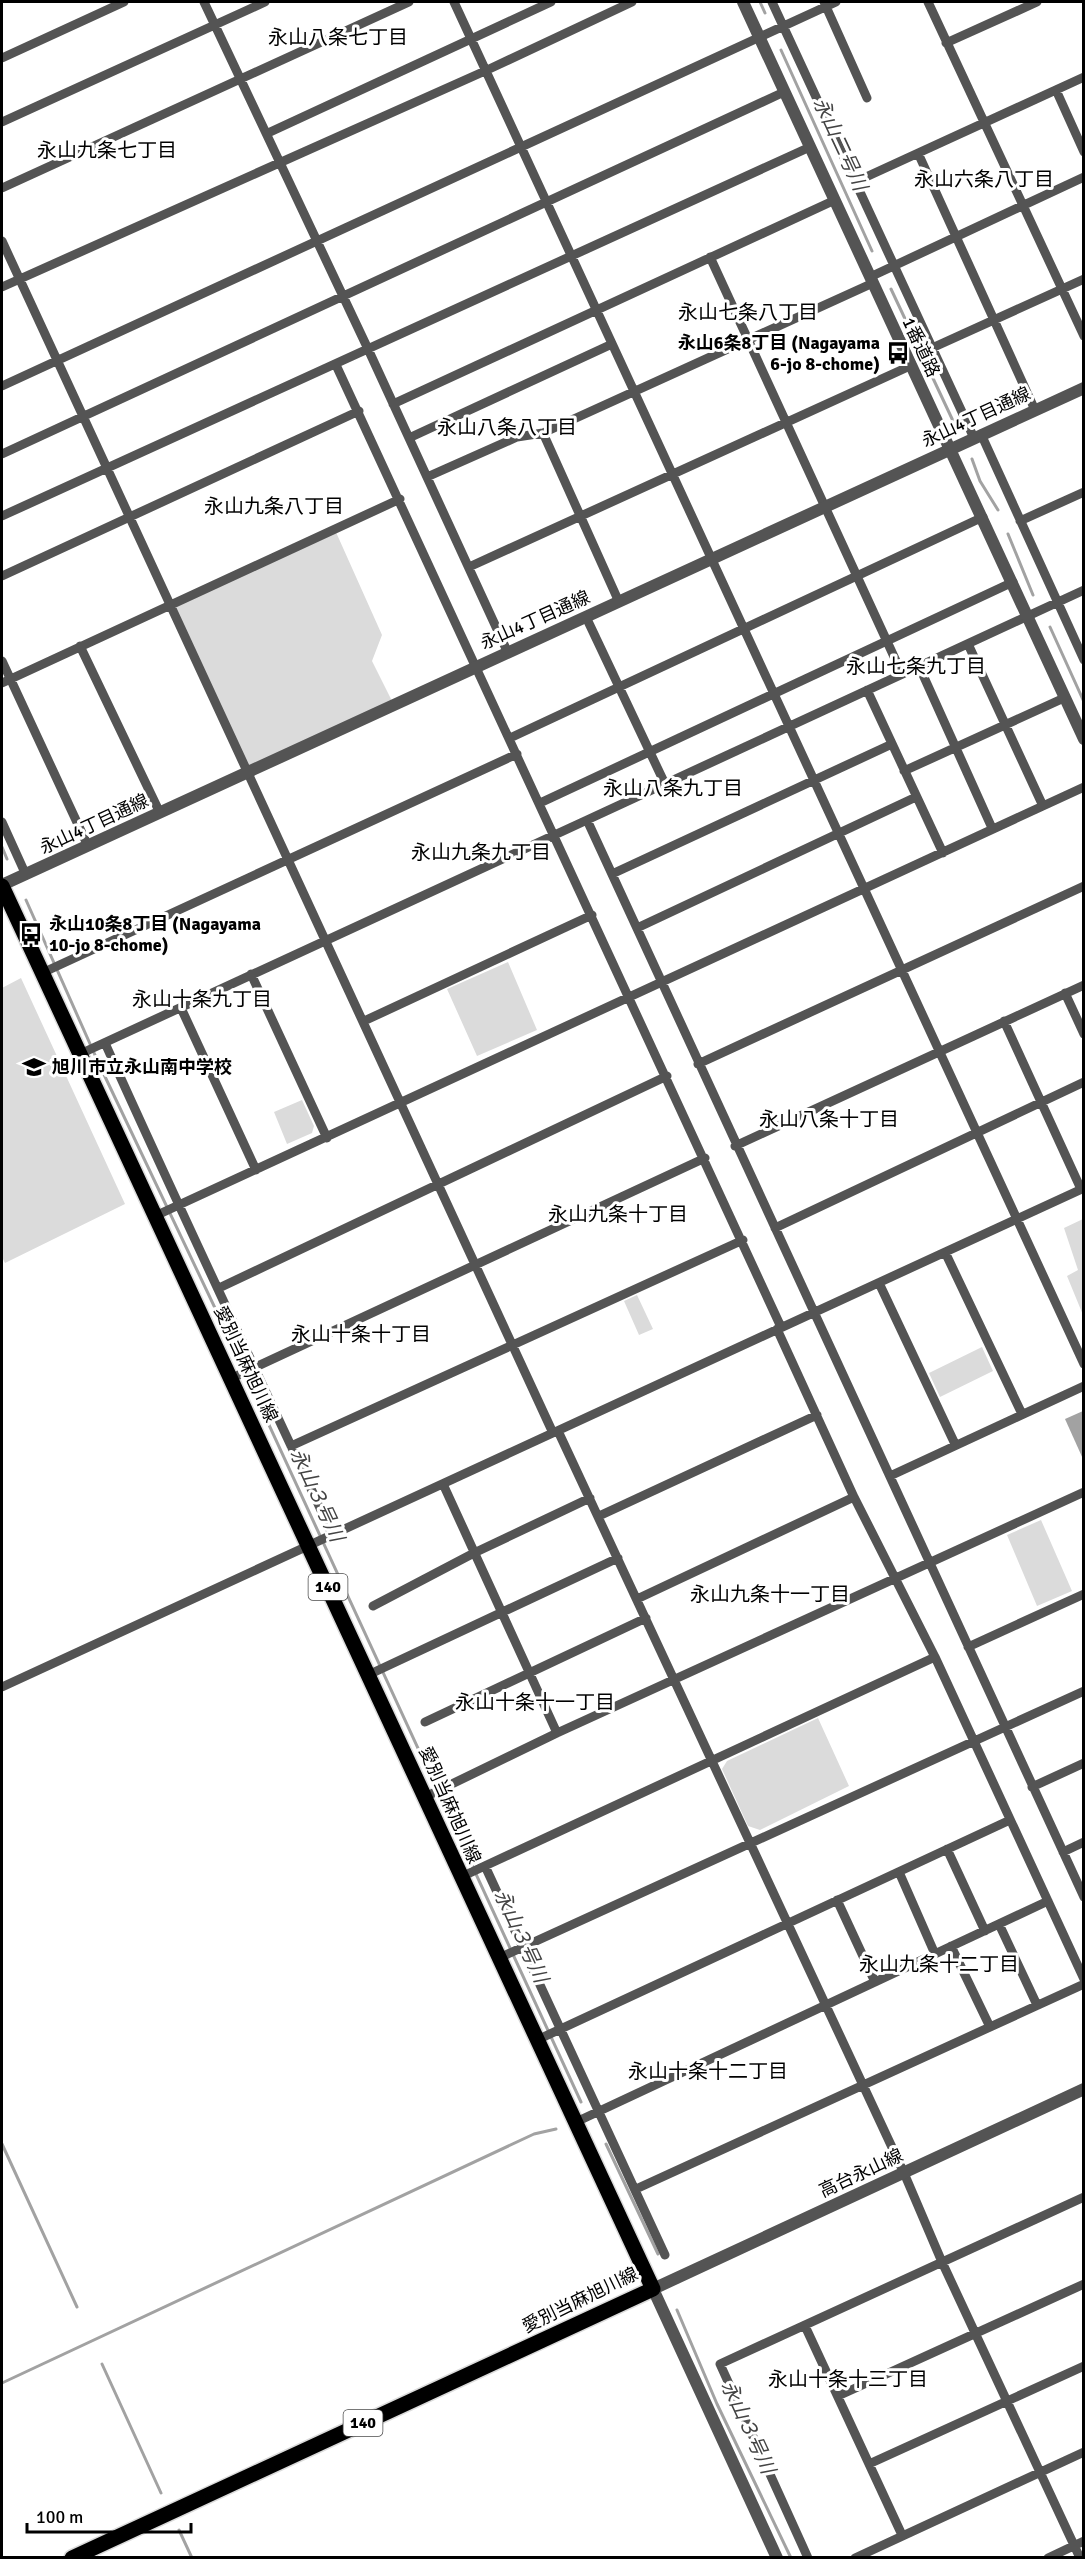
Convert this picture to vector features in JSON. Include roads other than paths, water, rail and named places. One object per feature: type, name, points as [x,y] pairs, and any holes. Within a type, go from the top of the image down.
[{"type":"main road","name":"愛別当麻旭川線","points":[[2,886],[46,971],[84,1053],[167,1210],[235,1377],[308,1546],[372,1673],[429,1795],[473,1871],[503,1956],[549,2034],[576,2122],[653,2289],[72,2558]]},
{"type":"street","points":[[2,58],[124,2]]},
{"type":"street","points":[[204,2],[369,349],[508,653]]},
{"type":"street","points":[[2,122],[265,2]]},
{"type":"street","points":[[2,188],[409,2]]},
{"type":"street","points":[[454,2],[941,1052],[1083,1364]]},
{"type":"street","points":[[268,133],[551,2]]},
{"type":"street","points":[[2,287],[632,2]]},
{"type":"street","name":"1番道路","points":[[743,2],[910,366],[1013,582],[1026,617],[1083,739]]},
{"type":"street","points":[[772,2],[932,348],[1020,521],[1083,660]]},
{"type":"street","points":[[2,386],[783,26],[825,4],[836,2]]},
{"type":"street","points":[[928,2],[1083,336]]},
{"type":"street","points":[[946,43],[1037,2]]},
{"type":"street","points":[[825,4],[867,98]]},
{"type":"street","points":[[855,182],[1083,77]]},
{"type":"street","points":[[1056,90],[1083,152]]},
{"type":"street","points":[[2,454],[784,92]]},
{"type":"street","points":[[2,516],[810,147]]},
{"type":"street","points":[[918,153],[1035,410]]},
{"type":"street","points":[[427,477],[517,437],[543,433],[872,280],[894,265],[1083,177]]},
{"type":"street","points":[[393,404],[835,200]]},
{"type":"street","points":[[2,241],[512,1345],[599,1516],[1040,2472],[1079,2543],[1080,2558]]},
{"type":"street","points":[[710,257],[902,674]]},
{"type":"street","points":[[932,348],[1083,279]]},
{"type":"street","points":[[409,438],[612,344]]},
{"type":"street","points":[[336,364],[360,411],[743,1240],[817,1416],[854,1497],[896,1577],[973,1740],[1083,1982],[636,2190]]},
{"type":"street","points":[[469,567],[787,420],[910,366]]},
{"type":"street","name":"永山4丁目通線","points":[[2,886],[711,558],[1083,390]]},
{"type":"street","points":[[2,576],[360,411]]},
{"type":"street","points":[[543,433],[619,602]]},
{"type":"street","points":[[1020,521],[1083,492]]},
{"type":"street","points":[[6,681],[400,499]]},
{"type":"street","points":[[510,738],[983,517]]},
{"type":"street","points":[[540,803],[1013,582]]},
{"type":"street","points":[[84,1053],[1083,590]]},
{"type":"street","points":[[586,617],[665,784]]},
{"type":"street","points":[[968,644],[1044,806]]},
{"type":"street","points":[[80,646],[160,813]]},
{"type":"street","points":[[2,661],[6,681],[88,846]]},
{"type":"street","points":[[919,666],[992,828]]},
{"type":"street","points":[[867,690],[943,853]]},
{"type":"street","points":[[904,771],[1064,698]]},
{"type":"street","points":[[612,874],[815,782],[892,744]]},
{"type":"street","points":[[46,971],[518,754]]},
{"type":"street","points":[[167,1210],[1083,787]]},
{"type":"street","points":[[637,928],[916,797]]},
{"type":"street","points":[[586,820],[1083,1897]]},
{"type":"street","points":[[2,822],[26,875]]},
{"type":"street","points":[[698,1064],[1083,885]]},
{"type":"street","points":[[364,1021],[592,915]]},
{"type":"street","points":[[251,974],[327,1138]]},
{"type":"street","points":[[735,1146],[1083,985]]},
{"type":"street","points":[[1065,993],[1083,1034]]},
{"type":"street","points":[[181,1008],[256,1170]]},
{"type":"street","points":[[2,1687],[1082,1188],[1004,1022]]},
{"type":"street","points":[[101,1045],[167,1210],[219,1288],[252,1369],[332,1534]]},
{"type":"street","points":[[219,1288],[667,1076]]},
{"type":"street","points":[[775,1228],[1083,1082]]},
{"type":"street","points":[[235,1377],[705,1158]]},
{"type":"street","points":[[291,1446],[743,1240]]},
{"type":"street","points":[[945,1252],[1022,1414]]},
{"type":"street","points":[[879,1283],[956,1444]]},
{"type":"street","points":[[890,1476],[1083,1386]]},
{"type":"street","points":[[599,1516],[817,1416]]},
{"type":"street","points":[[443,1484],[557,1734]]},
{"type":"street","points":[[429,1795],[1083,1492]]},
{"type":"street","points":[[637,1599],[854,1497]]},
{"type":"street","points":[[373,1606],[474,1553],[590,1498]]},
{"type":"street","points":[[372,1673],[618,1558]]},
{"type":"street","points":[[968,1647],[1083,1594]]},
{"type":"street","points":[[425,1722],[646,1618]]},
{"type":"street","points":[[665,2255],[598,2112],[549,2034],[520,1949],[473,1871],[934,1658]]},
{"type":"street","points":[[503,1956],[1083,1691]]},
{"type":"street","points":[[1032,1787],[1083,1763]]},
{"type":"street","points":[[549,2034],[1010,1820]]},
{"type":"street","points":[[1063,1852],[1083,1842]]},
{"type":"street","points":[[946,1849],[985,1930]]},
{"type":"street","points":[[899,1872],[935,1953]]},
{"type":"street","points":[[837,1900],[875,1982]]},
{"type":"street","points":[[576,2122],[1047,1901]]},
{"type":"street","points":[[999,1924],[1036,2005]]},
{"type":"street","points":[[951,1946],[990,2027]]},
{"type":"street","name":"高台永山線","points":[[653,2289],[1083,2089]]},
{"type":"street","points":[[808,2558],[720,2364],[1083,2197]]},
{"type":"street","points":[[838,2396],[1083,2284]]},
{"type":"street","points":[[653,2289],[777,2558]]},
{"type":"street","points":[[805,2326],[902,2535]]},
{"type":"street","points":[[869,2464],[1083,2366]]},
{"type":"street","points":[[855,2558],[1083,2452]]},
{"type":"street","points":[[1048,2558],[1079,2543]]},
{"type":"waterway","name":"永山二号川","points":[[760,2],[765,13]]},
{"type":"waterway","name":"永山二号川","points":[[781,50],[872,251]]},
{"type":"waterway","name":"永山二号川","points":[[891,289],[954,423]]},
{"type":"waterway","name":"永山二号川","points":[[972,459],[980,481],[998,510]]},
{"type":"waterway","name":"永山二号川","points":[[1008,534],[1033,595]]},
{"type":"waterway","name":"永山二号川","points":[[1050,627],[1084,702]]},
{"type":"waterway","name":"永山３号川","points":[[2,847],[7,859]]},
{"type":"waterway","name":"永山３号川","points":[[26,900],[99,1064],[244,1369]]},
{"type":"waterway","name":"永山３号川","points":[[246,1375],[581,2102]]},
{"type":"waterway","points":[[2,2383],[534,2134],[556,2129]]},
{"type":"waterway","points":[[2,2144],[77,2307]]},
{"type":"waterway","name":"永山３号川","points":[[606,2144],[658,2254]]},
{"type":"waterway","name":"永山３号川","points":[[677,2310],[717,2404],[791,2558]]},
{"type":"waterway","points":[[102,2364],[161,2493]]},
{"type":"waterway","points":[[179,2530],[192,2558]]},
{"type":"place","name":"永山6条8丁目 (Nagayama 6-jo 8-chome)","points":[[898,353]]},
{"type":"place","name":"永山10条8丁目 (Nagayama 10-jo 8-chome)","points":[[31,934]]},
{"type":"place","name":"旭川市立永山南中学校","points":[[34,1067]]},
{"type":"district","name":"永山八条七丁目","points":[[338,37]]},
{"type":"district","name":"永山九条七丁目","points":[[107,150]]},
{"type":"district","name":"永山六条八丁目","points":[[984,179]]},
{"type":"district","name":"永山七条八丁目","points":[[748,312]]},
{"type":"district","name":"永山八条八丁目","points":[[507,427]]},
{"type":"district","name":"永山九条八丁目","points":[[274,506]]},
{"type":"district","name":"永山七条九丁目","points":[[916,666]]},
{"type":"district","name":"永山八条九丁目","points":[[673,788]]},
{"type":"district","name":"永山九条九丁目","points":[[481,852]]},
{"type":"district","name":"永山十条九丁目","points":[[202,999]]},
{"type":"district","name":"永山八条十丁目","points":[[829,1119]]},
{"type":"district","name":"永山九条十丁目","points":[[618,1214]]},
{"type":"district","name":"永山十条十丁目","points":[[361,1334]]},
{"type":"district","name":"永山九条十一丁目","points":[[770,1594]]},
{"type":"district","name":"永山十条十一丁目","points":[[535,1702]]},
{"type":"district","name":"永山九条十二丁目","points":[[939,1964]]},
{"type":"district","name":"永山十条十二丁目","points":[[708,2071]]},
{"type":"district","name":"永山十条十三丁目","points":[[848,2379]]}]
